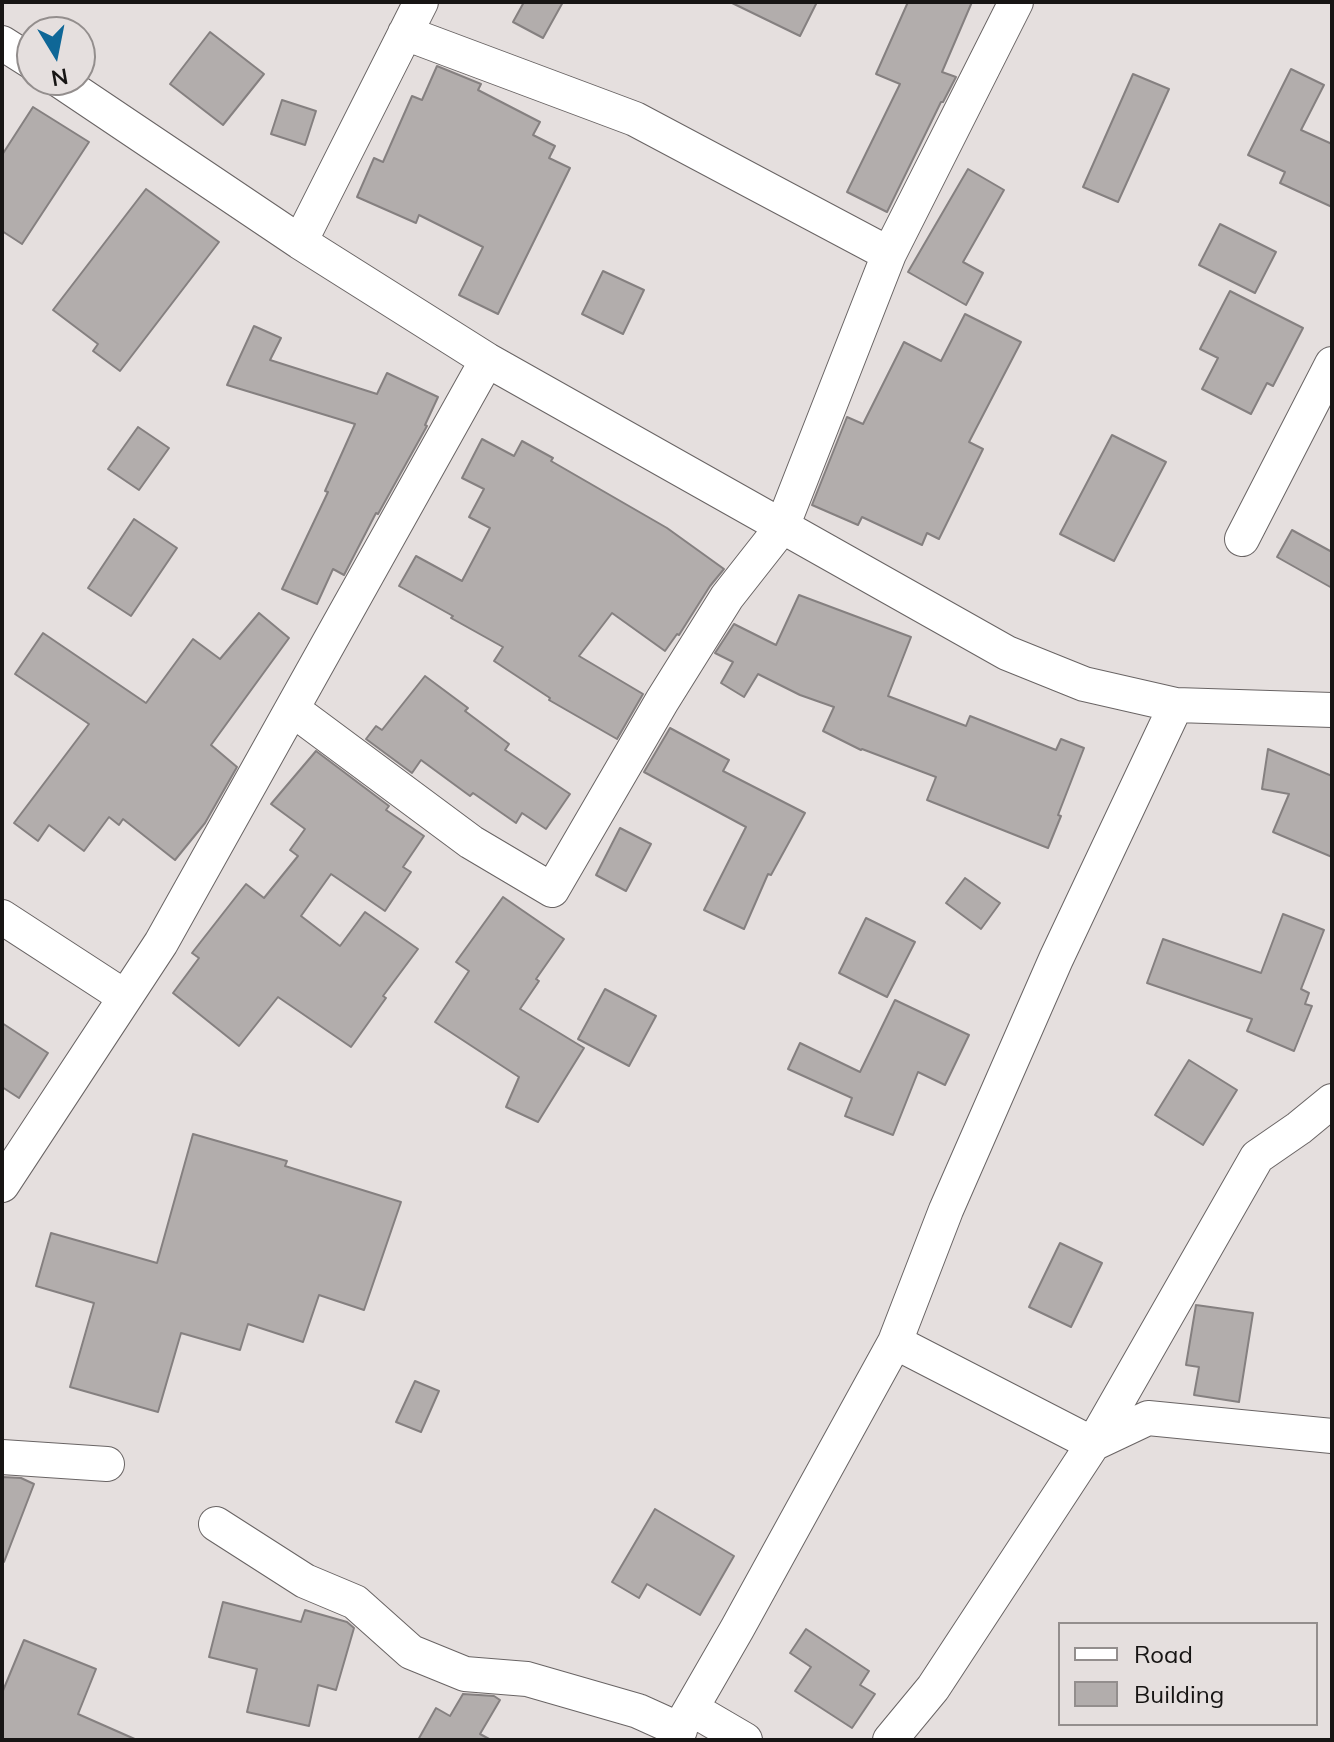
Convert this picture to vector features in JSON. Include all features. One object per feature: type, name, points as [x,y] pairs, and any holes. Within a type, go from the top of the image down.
[{"type":"street","points":[[300,242],[421,2]]},
{"type":"street","points":[[292,709],[471,842],[552,890],[727,597],[782,527],[889,254],[1016,2]]},
{"type":"street","points":[[405,33],[635,119],[889,254]]},
{"type":"street","points":[[83,96],[300,242],[487,360],[1007,653],[1084,684],[1176,705],[1332,710]]},
{"type":"street","points":[[2,1185],[161,943],[487,360]]},
{"type":"street","points":[[1242,539],[1332,364]]},
{"type":"street","points":[[682,1726],[895,1342],[946,1210],[1050,973],[1176,705]]},
{"type":"street","points":[[2,917],[125,997]]},
{"type":"street","points":[[890,1740],[933,1688],[1093,1444],[1257,1157],[1332,1101]]},
{"type":"street","points":[[895,1342],[1093,1444]]},
{"type":"street","points":[[1093,1444],[1148,1418],[1332,1436]]},
{"type":"street","points":[[2,1457],[107,1464]]},
{"type":"street","points":[[216,1524],[305,1581],[355,1602],[411,1652],[465,1674],[527,1679],[682,1726],[745,1740]]},
{"type":"building","points":[[524,2],[563,2],[543,38],[513,22]]},
{"type":"building","points":[[730,2],[817,2],[800,36]]},
{"type":"building","points":[[908,2],[972,2],[942,72],[956,77],[887,212],[847,192],[900,84],[876,74]]},
{"type":"building","points":[[210,32],[264,74],[223,125],[170,84]]},
{"type":"building","points":[[437,66],[481,84],[478,90],[540,122],[533,135],[555,146],[549,158],[570,168],[498,314],[459,295],[483,247],[419,215],[416,223],[357,197],[374,158],[383,162],[412,96],[422,100]]},
{"type":"building","points":[[1291,69],[1324,85],[1301,130],[1332,144],[1332,207],[1280,183],[1285,172],[1248,155]]},
{"type":"building","points":[[1133,74],[1169,89],[1118,202],[1083,187]]},
{"type":"building","points":[[282,100],[316,111],[305,145],[271,134]]},
{"type":"building","points":[[33,107],[89,142],[22,244],[2,231],[2,155]]},
{"type":"building","points":[[968,169],[1004,190],[963,262],[983,273],[966,305],[908,272]]},
{"type":"building","points":[[146,189],[219,242],[120,371],[93,351],[98,344],[53,310]]},
{"type":"building","points":[[1220,224],[1276,252],[1255,293],[1199,265]]},
{"type":"building","points":[[603,271],[644,290],[623,334],[582,314]]},
{"type":"building","points":[[1230,291],[1303,328],[1273,386],[1267,383],[1251,414],[1202,389],[1218,358],[1200,349]]},
{"type":"building","points":[[965,314],[1021,342],[969,442],[983,449],[939,539],[927,533],[922,545],[862,517],[858,525],[812,505],[847,417],[863,424],[904,342],[941,361]]},
{"type":"building","points":[[254,326],[281,338],[270,360],[377,394],[387,373],[438,397],[427,426],[344,575],[333,569],[317,604],[282,589],[328,492],[325,491],[355,424],[227,385]]},
{"type":"building","points":[[138,427],[169,448],[139,490],[108,469]]},
{"type":"building","points":[[1112,435],[1166,462],[1114,561],[1060,534]]},
{"type":"building","points":[[482,439],[514,456],[522,441],[667,528],[724,569],[665,651],[612,613],[579,656],[643,694],[617,739],[549,700],[494,661],[503,647],[399,586],[416,556],[462,581],[490,528],[469,517],[484,489],[462,478]]},
{"type":"building","points":[[134,519],[177,548],[131,616],[88,588]]},
{"type":"building","points":[[1292,530],[1332,552],[1332,588],[1277,557]]},
{"type":"building","points":[[799,595],[911,637],[888,696],[966,726],[970,716],[1056,750],[1061,739],[1084,748],[1048,848],[927,800],[936,777],[861,750],[823,731],[834,707],[800,695],[758,674],[744,697],[721,683],[733,662],[715,653],[734,624],[776,645]]},
{"type":"building","points":[[259,613],[289,638],[211,745],[237,767],[205,823],[175,860],[123,819],[119,825],[109,817],[84,851],[49,825],[38,841],[14,823],[89,724],[15,674],[43,633],[146,703],[193,639],[220,659]]},
{"type":"building","points":[[425,676],[509,744],[505,750],[570,794],[546,829],[522,813],[516,823],[473,793],[470,796],[421,760],[412,773],[366,739],[376,726],[382,730]]},
{"type":"building","points":[[670,728],[729,760],[723,771],[805,813],[771,875],[768,874],[744,929],[704,910],[746,827],[644,772]]},
{"type":"building","points":[[1268,749],[1332,776],[1332,857],[1273,832],[1289,794],[1262,789]]},
{"type":"building","points":[[316,751],[389,806],[386,810],[424,836],[403,867],[411,872],[385,911],[331,874],[301,916],[340,946],[365,912],[418,949],[351,1047],[278,997],[239,1046],[173,993],[199,958],[192,953],[246,884],[264,898],[298,856],[290,850],[305,829],[271,804]]},
{"type":"building","points":[[620,828],[651,844],[626,891],[596,875]]},
{"type":"building","points":[[965,878],[1000,903],[981,929],[946,903]]},
{"type":"building","points":[[503,897],[564,939],[536,979],[539,981],[520,1009],[584,1048],[538,1122],[506,1107],[519,1077],[435,1022],[469,971],[456,962]]},
{"type":"building","points":[[1283,914],[1324,930],[1301,989],[1309,993],[1305,1004],[1312,1006],[1294,1051],[1247,1031],[1252,1019],[1147,983],[1163,939],[1261,973]]},
{"type":"building","points":[[866,918],[915,942],[887,997],[839,973]]},
{"type":"building","points":[[605,989],[656,1016],[629,1066],[578,1039]]},
{"type":"building","points":[[895,1000],[969,1035],[945,1085],[918,1072],[893,1135],[845,1116],[852,1098],[788,1069],[800,1043],[860,1072]]},
{"type":"building","points":[[2,1023],[48,1053],[19,1098],[2,1087]]},
{"type":"building","points":[[1189,1060],[1237,1090],[1203,1145],[1155,1115]]},
{"type":"building","points":[[193,1134],[287,1161],[285,1166],[401,1202],[364,1310],[319,1295],[303,1342],[248,1324],[240,1350],[181,1333],[158,1412],[70,1387],[94,1303],[36,1286],[51,1233],[157,1263]]},
{"type":"building","points":[[1060,1243],[1102,1263],[1071,1327],[1029,1307]]},
{"type":"building","points":[[1196,1305],[1253,1313],[1239,1402],[1194,1395],[1199,1367],[1186,1365]]},
{"type":"building","points":[[415,1381],[439,1391],[421,1432],[396,1422]]},
{"type":"building","points":[[2,1477],[21,1478],[34,1484],[4,1562],[2,1562]]},
{"type":"building","points":[[655,1509],[734,1556],[700,1615],[647,1584],[639,1598],[612,1582]]},
{"type":"building","points":[[223,1602],[301,1622],[305,1610],[347,1622],[354,1628],[336,1690],[318,1685],[309,1726],[247,1712],[257,1669],[209,1657]]},
{"type":"building","points":[[806,1629],[869,1671],[860,1685],[875,1694],[852,1728],[795,1691],[811,1667],[790,1653]]},
{"type":"building","points":[[24,1640],[96,1669],[78,1714],[137,1740],[2,1740],[2,1693]]},
{"type":"building","points":[[463,1694],[494,1696],[500,1700],[480,1734],[491,1740],[418,1740],[436,1708],[450,1716]]}]
